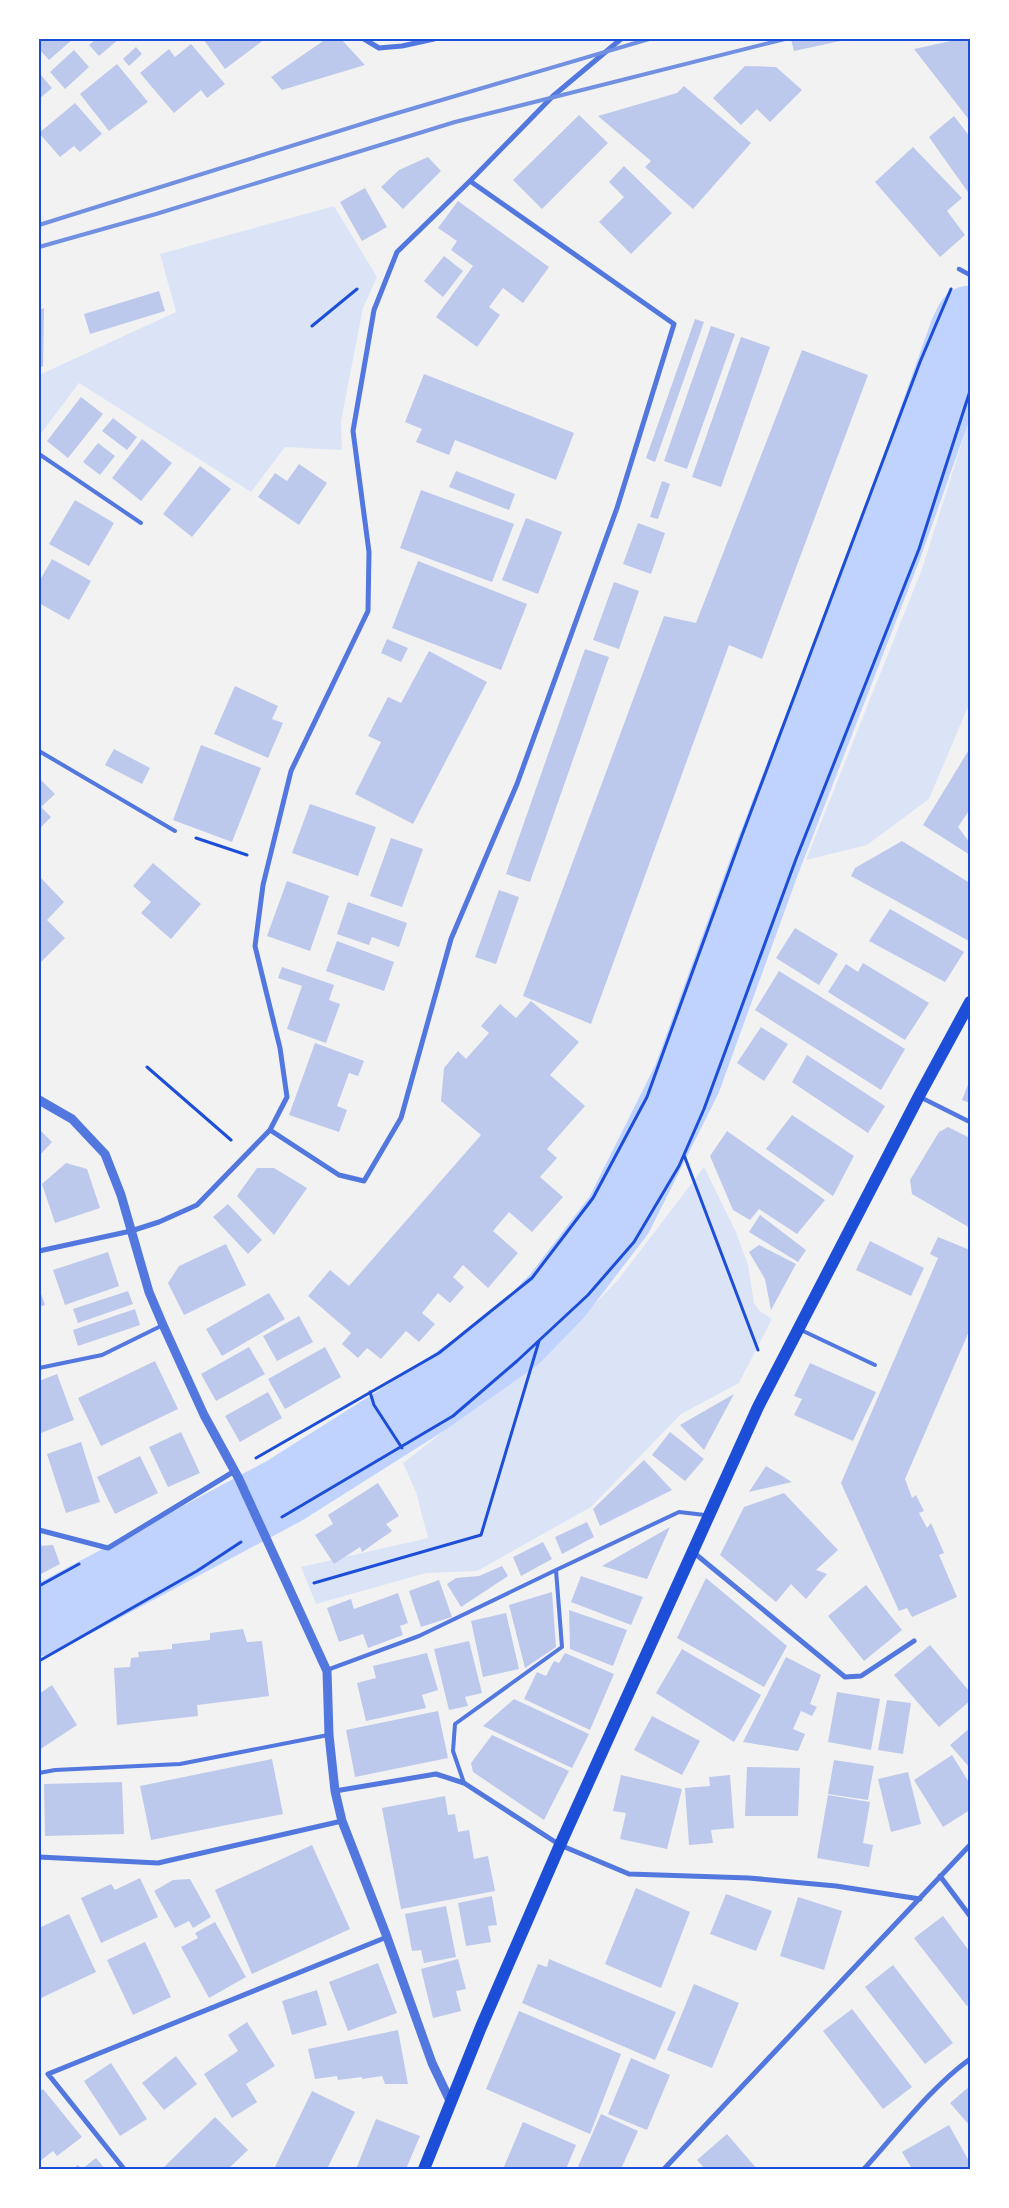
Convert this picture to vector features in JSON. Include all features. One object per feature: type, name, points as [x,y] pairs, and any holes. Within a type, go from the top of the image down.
[{"type":"main road","points":[[424,2169],[481,2027],[560,1845],[692,1552],[711,1516],[758,1407],[919,1096],[970,1002]]},
{"type":"street","points":[[364,39],[379,48],[402,46],[434,39]]},
{"type":"street","points":[[39,1250],[131,1231],[158,1222],[197,1205],[270,1130],[287,1098],[280,1048],[255,946],[263,885],[291,771],[368,611],[369,552],[353,431],[374,310],[397,252],[553,96],[621,39]]},
{"type":"street","points":[[270,1130],[339,1175],[364,1181],[400,1118],[451,939],[524,765],[617,508],[674,324],[470,181]]},
{"type":"street","points":[[959,269],[970,275]]},
{"type":"street","points":[[919,1096],[970,1122]]},
{"type":"street","points":[[39,1100],[72,1119],[106,1154],[121,1195],[149,1292],[163,1325],[204,1415],[261,1526],[327,1671],[329,1735],[335,1791],[342,1821],[387,1937],[432,2063],[451,2103]]},
{"type":"street","points":[[39,1530],[108,1548],[236,1475]]},
{"type":"street","points":[[692,1552],[845,1677],[861,1676],[914,1641]]},
{"type":"street","points":[[335,1791],[436,1774],[464,1783],[560,1845],[628,1874],[749,1878],[836,1886],[920,1899]]},
{"type":"street","points":[[39,1857],[158,1863],[342,1821]]},
{"type":"street","points":[[664,2169],[970,1845]]},
{"type":"street","points":[[940,1876],[970,1916]]},
{"type":"street","points":[[124,2169],[48,2074],[387,1937]]},
{"type":"street","points":[[864,2169],[912,2115],[959,2067],[970,2059]]},
{"type":"lane","points":[[39,454],[141,523]]},
{"type":"lane","points":[[39,751],[175,831]]},
{"type":"lane","points":[[39,1368],[102,1355],[163,1325]]},
{"type":"lane","points":[[799,1329],[875,1365]]},
{"type":"lane","points":[[327,1671],[419,1636],[679,1512],[711,1516]]},
{"type":"lane","points":[[464,1783],[453,1751],[455,1724],[562,1648],[556,1570]]},
{"type":"lane","points":[[39,1773],[55,1770],[180,1764],[329,1735]]},
{"type":"path","points":[[236,1475],[370,1392],[439,1353],[532,1278],[593,1198],[647,1097],[741,838],[920,362],[959,269]]},
{"type":"path","points":[[312,326],[362,285],[379,298]]},
{"type":"path","points":[[39,1661],[197,1571],[261,1526],[402,1448],[453,1416],[588,1295],[634,1242],[684,1154],[704,1109],[796,859],[919,548],[970,391]]},
{"type":"path","points":[[175,831],[269,862]]},
{"type":"path","points":[[147,1067],[246,1153]]},
{"type":"path","points":[[684,1154],[771,1384]]},
{"type":"path","points":[[289,1591],[481,1535],[539,1340]]},
{"type":"path","points":[[370,1392],[374,1405],[402,1448]]},
{"type":"path","points":[[39,1586],[108,1548]]},
{"type":"shaded area","points":[[334,206],[377,277],[363,308],[341,421],[342,450],[285,447],[251,492],[79,383],[39,436],[39,375],[176,312],[160,254]]},
{"type":"shaded area","points":[[970,417],[970,702],[929,799],[867,845],[806,860],[922,569]]},
{"type":"shaded area","points":[[704,1167],[736,1232],[748,1265],[754,1303],[760,1311],[772,1319],[739,1383],[681,1414],[591,1507],[477,1571],[426,1573],[316,1604],[301,1567],[428,1538],[416,1492],[403,1463],[559,1341],[618,1280]]},
{"type":"building","points":[[39,39],[73,39],[49,60],[39,49]]},
{"type":"building","points":[[96,39],[119,39],[99,56],[89,45]]},
{"type":"building","points":[[203,39],[265,39],[225,69]]},
{"type":"building","points":[[326,39],[341,39],[365,65],[282,90],[271,77]]},
{"type":"building","points":[[791,39],[845,39],[845,40],[794,51]]},
{"type":"building","points":[[960,39],[970,39],[970,121],[914,49]]},
{"type":"building","points":[[191,44],[225,84],[207,98],[201,90],[174,113],[140,73],[169,49],[175,57]]},
{"type":"building","points":[[136,47],[142,54],[129,66],[123,59]]},
{"type":"building","points":[[74,50],[89,67],[65,89],[50,72]]},
{"type":"building","points":[[117,64],[148,102],[109,131],[80,94]]},
{"type":"building","points":[[745,66],[776,67],[802,90],[770,122],[757,109],[741,125],[713,98]]},
{"type":"building","points":[[39,73],[52,88],[39,99]]},
{"type":"building","points":[[684,86],[751,143],[693,209],[645,167],[651,161],[598,116],[677,93]]},
{"type":"building","points":[[75,103],[102,134],[80,152],[74,146],[60,157],[39,133]]},
{"type":"building","points":[[579,115],[608,143],[542,209],[513,180]]},
{"type":"building","points":[[954,116],[970,137],[970,195],[929,137]]},
{"type":"building","points":[[913,147],[962,198],[947,211],[965,235],[940,257],[875,182]]},
{"type":"building","points":[[428,157],[441,171],[403,209],[381,187],[399,170]]},
{"type":"building","points":[[624,166],[672,213],[631,254],[599,222],[624,197],[609,182]]},
{"type":"building","points":[[365,188],[387,227],[362,241],[340,202]]},
{"type":"building","points":[[458,201],[549,267],[523,303],[503,288],[489,307],[500,315],[477,347],[436,317],[473,266],[451,250],[457,241],[438,228]]},
{"type":"building","points":[[444,256],[463,271],[443,297],[424,281]]},
{"type":"building","points":[[159,291],[165,311],[90,334],[84,314]]},
{"type":"building","points":[[44,308],[43,366],[39,368],[39,310]]},
{"type":"building","points":[[695,319],[704,322],[655,462],[646,458]]},
{"type":"building","points":[[711,326],[735,334],[687,469],[664,461]]},
{"type":"building","points":[[741,337],[770,347],[721,487],[692,477]]},
{"type":"building","points":[[802,350],[868,375],[762,659],[729,645],[591,1024],[523,996],[664,616],[696,623]]},
{"type":"building","points":[[424,374],[574,433],[556,480],[455,440],[449,455],[416,442],[422,429],[405,422]]},
{"type":"building","points":[[81,397],[103,414],[68,458],[47,441]]},
{"type":"building","points":[[113,418],[137,437],[127,450],[102,431]]},
{"type":"building","points":[[142,439],[172,463],[141,501],[112,478]]},
{"type":"building","points":[[98,443],[115,456],[100,475],[83,462]]},
{"type":"building","points":[[299,464],[327,483],[299,525],[258,497],[275,473],[287,481]]},
{"type":"building","points":[[200,466],[231,489],[192,537],[163,514]]},
{"type":"building","points":[[456,471],[515,494],[509,510],[449,487]]},
{"type":"building","points":[[662,481],[670,484],[658,519],[650,517]]},
{"type":"building","points":[[421,490],[514,524],[492,582],[400,548]]},
{"type":"building","points":[[75,500],[114,523],[89,566],[49,544]]},
{"type":"building","points":[[526,518],[562,532],[538,594],[502,580]]},
{"type":"building","points":[[638,523],[665,533],[651,574],[623,564]]},
{"type":"building","points":[[52,559],[91,581],[69,620],[39,603],[39,582]]},
{"type":"building","points":[[418,561],[527,604],[501,670],[392,628]]},
{"type":"building","points":[[614,582],[639,591],[619,649],[593,640]]},
{"type":"building","points":[[387,639],[408,648],[401,662],[381,653]]},
{"type":"building","points":[[585,649],[609,657],[530,882],[506,874]]},
{"type":"building","points":[[429,651],[487,682],[413,824],[355,794],[381,742],[368,736],[388,697],[401,703]]},
{"type":"building","points":[[235,686],[278,706],[272,719],[283,723],[268,758],[214,734]]},
{"type":"building","points":[[201,745],[261,768],[232,842],[173,820]]},
{"type":"building","points":[[970,748],[970,809],[958,827],[970,843],[970,855],[923,825]]},
{"type":"building","points":[[114,749],[150,768],[142,784],[105,765]]},
{"type":"building","points":[[39,778],[55,794],[41,807],[51,817],[39,829]]},
{"type":"building","points":[[310,804],[376,827],[358,876],[292,853]]},
{"type":"building","points":[[391,838],[423,849],[402,907],[370,896]]},
{"type":"building","points":[[902,841],[970,883],[969,941],[851,876],[855,868]]},
{"type":"building","points":[[153,863],[201,904],[171,939],[141,913],[151,902],[133,886]]},
{"type":"building","points":[[39,876],[64,902],[47,920],[65,938],[39,964]]},
{"type":"building","points":[[287,881],[329,896],[310,951],[267,936]]},
{"type":"building","points":[[499,890],[519,897],[496,964],[475,957]]},
{"type":"building","points":[[348,902],[407,923],[399,947],[372,937],[369,945],[337,934]]},
{"type":"building","points":[[890,909],[964,952],[945,982],[869,941]]},
{"type":"building","points":[[795,928],[838,954],[819,985],[776,958]]},
{"type":"building","points":[[337,941],[394,962],[384,991],[326,971]]},
{"type":"building","points":[[863,963],[929,1003],[905,1040],[828,992],[846,964],[858,972]]},
{"type":"building","points":[[282,967],[334,985],[329,1000],[340,1004],[326,1043],[287,1029],[302,986],[278,978]]},
{"type":"building","points":[[779,971],[905,1049],[881,1090],[755,1010]]},
{"type":"building","points":[[531,1001],[579,1042],[550,1075],[585,1106],[547,1149],[557,1158],[540,1177],[563,1197],[532,1232],[509,1212],[493,1231],[518,1253],[488,1288],[463,1265],[453,1277],[464,1287],[450,1303],[438,1293],[422,1313],[435,1324],[419,1342],[406,1331],[381,1359],[367,1348],[358,1358],[342,1344],[351,1333],[308,1296],[330,1270],[349,1286],[481,1135],[441,1101],[444,1068],[458,1051],[466,1059],[489,1033],[481,1026],[500,1004],[516,1018]]},
{"type":"building","points":[[761,1027],[788,1044],[764,1081],[737,1063]]},
{"type":"building","points":[[315,1043],[364,1061],[358,1076],[349,1073],[337,1106],[347,1110],[339,1132],[289,1115]]},
{"type":"building","points":[[807,1055],[885,1106],[868,1133],[792,1082]]},
{"type":"building","points":[[970,1082],[970,1103],[962,1100]]},
{"type":"building","points":[[792,1115],[854,1156],[833,1196],[766,1149]]},
{"type":"building","points":[[948,1127],[970,1138],[970,1228],[912,1194],[910,1180],[939,1132]]},
{"type":"building","points":[[39,1129],[52,1142],[39,1156]]},
{"type":"building","points":[[727,1131],[825,1200],[797,1234],[759,1209],[750,1220],[733,1210],[710,1156]]},
{"type":"building","points":[[66,1163],[87,1169],[100,1208],[55,1223],[42,1184]]},
{"type":"building","points":[[257,1168],[274,1168],[307,1188],[274,1235],[237,1196]]},
{"type":"building","points":[[228,1204],[262,1240],[248,1254],[213,1217]]},
{"type":"building","points":[[760,1215],[806,1250],[798,1262],[749,1232]]},
{"type":"building","points":[[938,1237],[970,1250],[970,1329],[905,1479],[912,1498],[916,1495],[924,1511],[919,1513],[927,1528],[931,1523],[944,1553],[939,1555],[957,1597],[912,1617],[907,1608],[899,1611],[841,1483],[938,1258],[930,1254]]},
{"type":"building","points":[[870,1241],[924,1268],[911,1296],[856,1270]]},
{"type":"building","points":[[226,1244],[246,1285],[184,1315],[168,1283],[179,1266]]},
{"type":"building","points":[[759,1245],[796,1264],[771,1310],[765,1279],[749,1252]]},
{"type":"building","points":[[108,1252],[119,1286],[65,1305],[53,1270]]},
{"type":"building","points":[[39,1288],[45,1305],[39,1307]]},
{"type":"building","points":[[128,1291],[133,1304],[78,1323],[73,1309]]},
{"type":"building","points":[[269,1293],[285,1319],[222,1356],[206,1329]]},
{"type":"building","points":[[135,1309],[140,1325],[78,1346],[73,1330]]},
{"type":"building","points":[[299,1316],[313,1342],[277,1361],[263,1336]]},
{"type":"building","points":[[249,1347],[265,1374],[216,1401],[201,1374]]},
{"type":"building","points":[[325,1347],[341,1377],[285,1409],[268,1379]]},
{"type":"building","points":[[155,1361],[178,1409],[101,1446],[78,1398]]},
{"type":"building","points":[[810,1363],[876,1392],[853,1441],[794,1415],[802,1399],[794,1396]]},
{"type":"building","points":[[57,1374],[74,1420],[41,1433],[39,1427],[39,1381]]},
{"type":"building","points":[[268,1392],[282,1418],[240,1442],[225,1416]]},
{"type":"building","points":[[734,1394],[704,1450],[680,1425]]},
{"type":"building","points":[[181,1432],[200,1473],[168,1487],[149,1447]]},
{"type":"building","points":[[670,1432],[704,1459],[685,1481],[652,1455]]},
{"type":"building","points":[[81,1442],[100,1502],[66,1513],[47,1454]]},
{"type":"building","points":[[140,1456],[158,1493],[115,1514],[97,1477]]},
{"type":"building","points":[[644,1460],[672,1490],[600,1526],[593,1509]]},
{"type":"building","points":[[766,1466],[792,1482],[749,1492]]},
{"type":"building","points":[[378,1483],[399,1516],[386,1524],[392,1531],[362,1552],[360,1547],[334,1564],[315,1535],[333,1524],[328,1515]]},
{"type":"building","points":[[784,1493],[838,1550],[816,1570],[827,1574],[806,1599],[791,1584],[776,1602],[720,1555],[744,1507]]},
{"type":"building","points":[[587,1522],[594,1537],[562,1554],[555,1537]]},
{"type":"building","points":[[670,1527],[647,1579],[602,1566]]},
{"type":"building","points":[[543,1542],[552,1559],[521,1576],[513,1557]]},
{"type":"building","points":[[53,1545],[60,1564],[39,1575],[39,1546]]},
{"type":"building","points":[[502,1566],[508,1576],[461,1607],[447,1584],[456,1578],[479,1576]]},
{"type":"building","points":[[581,1576],[643,1597],[631,1625],[571,1602]]},
{"type":"building","points":[[706,1578],[787,1646],[764,1687],[677,1638]]},
{"type":"building","points":[[439,1580],[452,1617],[421,1627],[409,1591]]},
{"type":"building","points":[[866,1585],[902,1630],[864,1661],[828,1616]]},
{"type":"building","points":[[552,1592],[556,1647],[525,1668],[509,1605]]},
{"type":"building","points":[[398,1593],[408,1623],[400,1626],[403,1635],[368,1648],[363,1634],[339,1642],[327,1608],[351,1599],[354,1609]]},
{"type":"building","points":[[569,1610],[627,1630],[613,1666],[570,1649]]},
{"type":"building","points":[[506,1613],[519,1669],[483,1677],[471,1621]]},
{"type":"building","points":[[243,1629],[247,1642],[262,1641],[269,1696],[197,1705],[198,1716],[117,1725],[114,1668],[130,1667],[131,1658],[139,1657],[138,1652],[172,1649],[172,1644],[210,1640],[210,1633]]},
{"type":"building","points":[[469,1641],[482,1693],[465,1697],[468,1706],[449,1710],[434,1649]]},
{"type":"building","points":[[930,1645],[970,1692],[970,1701],[939,1727],[894,1675]]},
{"type":"building","points":[[682,1649],[761,1695],[734,1742],[656,1693]]},
{"type":"building","points":[[427,1653],[438,1690],[422,1695],[426,1708],[366,1721],[357,1683],[376,1678],[373,1666]]},
{"type":"building","points":[[565,1653],[614,1674],[590,1730],[524,1699],[537,1672],[546,1676],[554,1661],[559,1663]]},
{"type":"building","points":[[786,1657],[821,1675],[810,1704],[817,1707],[812,1716],[801,1711],[793,1729],[805,1734],[798,1751],[743,1742]]},
{"type":"building","points":[[52,1685],[77,1725],[39,1750],[39,1694]]},
{"type":"building","points":[[837,1692],[880,1699],[871,1750],[828,1742]]},
{"type":"building","points":[[514,1699],[589,1734],[572,1768],[483,1726]]},
{"type":"building","points":[[887,1700],[911,1703],[903,1754],[878,1750]]},
{"type":"building","points":[[438,1711],[448,1758],[355,1777],[346,1730]]},
{"type":"building","points":[[652,1716],[700,1741],[682,1775],[634,1750]]},
{"type":"building","points":[[970,1728],[970,1768],[950,1745]]},
{"type":"building","points":[[492,1735],[569,1771],[544,1820],[473,1772],[471,1763]]},
{"type":"building","points":[[952,1755],[970,1784],[970,1810],[943,1827],[914,1780]]},
{"type":"building","points":[[272,1759],[283,1814],[151,1840],[140,1786]]},
{"type":"building","points":[[834,1760],[874,1766],[868,1800],[828,1794]]},
{"type":"building","points":[[747,1767],[800,1768],[798,1816],[745,1816]]},
{"type":"building","points":[[908,1772],[921,1824],[891,1832],[878,1779]]},
{"type":"building","points":[[621,1775],[682,1789],[667,1849],[620,1839],[626,1813],[613,1811]]},
{"type":"building","points":[[730,1775],[734,1828],[711,1830],[713,1843],[689,1845],[685,1788],[710,1786],[709,1777]]},
{"type":"building","points":[[122,1782],[124,1834],[45,1836],[44,1784]]},
{"type":"building","points":[[828,1795],[870,1802],[863,1843],[873,1845],[869,1867],[817,1858]]},
{"type":"building","points":[[445,1796],[448,1815],[455,1814],[458,1832],[469,1830],[474,1859],[488,1856],[495,1891],[401,1909],[382,1808]]},
{"type":"building","points":[[312,1845],[350,1929],[252,1974],[215,1890]]},
{"type":"building","points":[[140,1878],[158,1917],[101,1943],[81,1898],[111,1884],[115,1890]]},
{"type":"building","points":[[190,1879],[211,1917],[193,1928],[189,1921],[175,1928],[154,1891],[173,1880]]},
{"type":"building","points":[[636,1888],[690,1912],[661,1988],[605,1964]]},
{"type":"building","points":[[726,1894],[772,1911],[756,1951],[710,1934]]},
{"type":"building","points":[[492,1896],[497,1925],[488,1926],[491,1942],[466,1946],[458,1903]]},
{"type":"building","points":[[798,1897],[842,1911],[824,1970],[780,1956]]},
{"type":"building","points":[[446,1906],[456,1957],[424,1963],[421,1950],[412,1951],[405,1914]]},
{"type":"building","points":[[69,1914],[96,1972],[39,1999],[39,1928]]},
{"type":"building","points":[[943,1916],[970,1952],[970,2004],[967,2006],[914,1938]]},
{"type":"building","points":[[215,1922],[246,1977],[209,1998],[181,1947],[198,1938],[195,1933]]},
{"type":"building","points":[[145,1942],[171,1997],[133,2015],[107,1960]]},
{"type":"building","points":[[458,1959],[466,1989],[456,1991],[461,2011],[433,2018],[421,1969]]},
{"type":"building","points":[[549,1959],[676,2012],[655,2060],[522,2003],[538,1964],[547,1967]]},
{"type":"building","points":[[378,1963],[397,2013],[348,2031],[329,1982]]},
{"type":"building","points":[[893,1965],[953,2043],[925,2064],[865,1987]]},
{"type":"building","points":[[694,1984],[739,2003],[712,2068],[667,2050]]},
{"type":"building","points":[[317,1990],[327,2025],[292,2035],[282,2001]]},
{"type":"building","points":[[852,2009],[912,2087],[883,2109],[823,2031]]},
{"type":"building","points":[[519,2011],[621,2054],[590,2134],[486,2089]]},
{"type":"building","points":[[247,2022],[275,2066],[246,2084],[257,2102],[232,2118],[204,2074],[238,2051],[228,2035]]},
{"type":"building","points":[[398,2030],[408,2084],[385,2084],[382,2076],[362,2079],[362,2077],[338,2080],[337,2076],[315,2079],[308,2049]]},
{"type":"building","points":[[176,2056],[197,2084],[164,2110],[142,2083]]},
{"type":"building","points":[[631,2058],[670,2075],[647,2130],[608,2114]]},
{"type":"building","points":[[111,2063],[147,2119],[120,2136],[84,2081]]},
{"type":"building","points":[[970,2086],[970,2126],[950,2103]]},
{"type":"building","points":[[43,2089],[82,2137],[57,2156],[53,2151],[39,2162],[39,2092]]},
{"type":"building","points":[[312,2091],[355,2112],[327,2169],[274,2169]]},
{"type":"building","points":[[601,2114],[638,2131],[621,2169],[577,2169]]},
{"type":"building","points":[[215,2117],[248,2150],[228,2169],[162,2169]]},
{"type":"building","points":[[376,2119],[420,2136],[406,2169],[356,2169]]},
{"type":"building","points":[[523,2122],[576,2145],[566,2169],[503,2169]]},
{"type":"building","points":[[949,2125],[970,2163],[970,2167],[966,2169],[912,2169],[902,2152]]},
{"type":"building","points":[[727,2134],[757,2169],[705,2169],[697,2160]]},
{"type":"building","points":[[96,2158],[105,2169],[82,2169]]},
{"type":"building","points":[[78,2165],[82,2169],[72,2169]]},
{"type":"waterway","points":[[39,1622],[284,1491],[425,1402],[516,1338],[557,1296],[619,1215],[687,1079],[765,864],[888,546],[964,332],[970,320]]},
{"type":"railway","points":[[39,225],[384,117],[649,39]]},
{"type":"railway","points":[[39,247],[156,214],[455,122],[785,39]]}]
